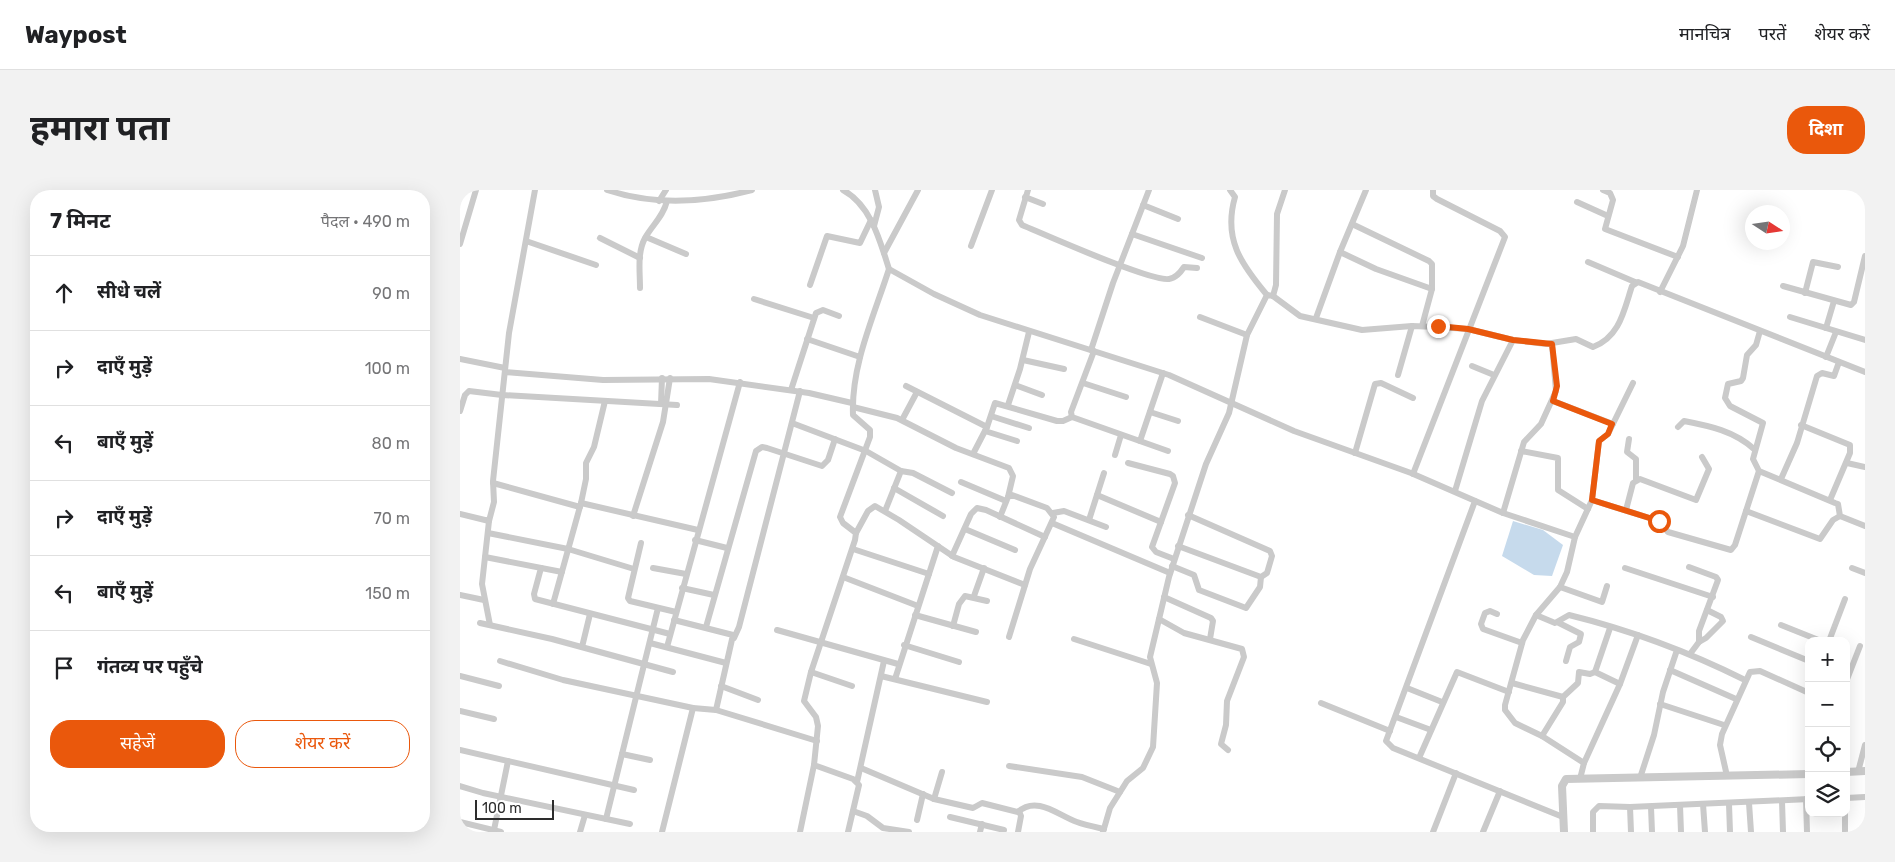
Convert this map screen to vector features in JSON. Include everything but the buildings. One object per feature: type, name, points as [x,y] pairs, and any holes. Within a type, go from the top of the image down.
[{"type":"street","points":[[460,244],[476,190]]},
{"type":"street","points":[[490,625],[482,584],[489,521],[494,502],[493,483],[509,333],[535,190]]},
{"type":"street","points":[[607,190],[658,201],[710,200],[752,190]]},
{"type":"street","points":[[658,201],[666,190]]},
{"type":"street","points":[[843,190],[857,201],[872,223],[889,269],[860,358],[852,405],[853,415],[870,430],[866,451],[840,517],[843,523],[856,533]]},
{"type":"street","points":[[810,285],[827,236],[860,243],[879,207],[875,190]]},
{"type":"street","points":[[884,253],[918,190]]},
{"type":"street","points":[[971,246],[992,190]]},
{"type":"street","points":[[1028,190],[1018,220],[1022,225],[1120,264],[1167,279],[1176,276],[1184,268],[1197,268]]},
{"type":"street","points":[[1072,417],[1071,412],[1083,383],[1120,264],[1149,190]]},
{"type":"street","points":[[1230,190],[1235,197],[1230,214],[1236,252],[1241,262],[1270,296],[1300,316],[1316,318],[1362,330],[1412,326],[1468,329],[1513,340],[1552,344],[1576,339],[1593,347],[1606,341],[1618,327],[1635,282]]},
{"type":"street","points":[[862,768],[934,799],[973,808],[982,803],[1019,811],[1025,807],[1043,807],[1076,822],[1104,831],[1110,808],[1127,781],[1143,768],[1153,746],[1157,684],[1150,657],[1159,619],[1173,562],[1188,515],[1232,404],[1247,335],[1276,285],[1277,214],[1285,190]]},
{"type":"street","points":[[1316,318],[1340,252],[1366,190]]},
{"type":"street","points":[[1413,474],[1464,346],[1468,329],[1506,237],[1500,231],[1437,199],[1433,196],[1433,190]]},
{"type":"street","points":[[1603,190],[1613,196],[1605,226],[1609,232],[1678,258]]},
{"type":"street","points":[[1660,292],[1685,240],[1697,190]]},
{"type":"street","points":[[1025,198],[1044,204]]},
{"type":"street","points":[[640,288],[640,258],[646,237],[663,214],[667,201]]},
{"type":"street","points":[[1577,202],[1608,216]]},
{"type":"street","points":[[1143,205],[1178,219]]},
{"type":"street","points":[[1352,224],[1429,261],[1433,269],[1432,289],[1422,326]]},
{"type":"street","points":[[1132,234],[1202,258]]},
{"type":"street","points":[[646,237],[686,254]]},
{"type":"street","points":[[600,238],[640,258]]},
{"type":"street","points":[[526,241],[596,265]]},
{"type":"street","points":[[1340,252],[1376,269],[1432,289]]},
{"type":"street","points":[[1783,286],[1851,305],[1857,292],[1865,256]]},
{"type":"street","points":[[1588,262],[1760,332],[1865,372]]},
{"type":"street","points":[[1806,293],[1814,262],[1838,268]]},
{"type":"street","points":[[889,269],[972,311],[1029,332],[1197,385],[1232,404],[1354,453],[1413,474],[1503,513],[1575,537]]},
{"type":"street","points":[[1857,292],[1865,294]]},
{"type":"street","points":[[754,300],[814,318]]},
{"type":"street","points":[[1826,328],[1834,301]]},
{"type":"street","points":[[791,390],[814,318],[820,310],[839,316]]},
{"type":"street","points":[[1200,317],[1247,335]]},
{"type":"street","points":[[1790,317],[1865,340]]},
{"type":"street","points":[[1398,375],[1412,326]]},
{"type":"street","points":[[1008,405],[1029,332]]},
{"type":"street","points":[[1592,500],[1659,521],[1668,532],[1728,550],[1734,548],[1759,471],[1752,456],[1763,423],[1730,406],[1725,398],[1728,384],[1742,381],[1747,355],[1756,345],[1760,332]]},
{"type":"street","points":[[1826,357],[1836,332]]},
{"type":"street","points":[[807,339],[860,358]]},
{"type":"street","points":[[1455,491],[1482,401],[1513,340]]},
{"type":"street","points":[[1503,513],[1526,438],[1541,424],[1553,401],[1557,386],[1552,344]]},
{"type":"street","points":[[460,359],[505,370],[603,380],[709,378],[740,382],[800,391],[885,414],[902,420],[956,448],[1012,470],[1013,476],[1000,517]]},
{"type":"street","points":[[1022,360],[1064,369]]},
{"type":"street","points":[[1781,479],[1797,443],[1817,376],[1822,372],[1834,376],[1840,362]]},
{"type":"street","points":[[1472,366],[1494,375]]},
{"type":"street","points":[[1140,441],[1163,373]]},
{"type":"street","points":[[662,378],[664,405]]},
{"type":"street","points":[[633,516],[670,378]]},
{"type":"street","points":[[667,647],[740,382]]},
{"type":"street","points":[[1083,383],[1126,397]]},
{"type":"street","points":[[1354,453],[1375,384],[1381,383],[1413,398]]},
{"type":"street","points":[[1584,763],[1542,736],[1511,720],[1506,710],[1522,643],[1536,615],[1560,587],[1567,572],[1575,537],[1592,500],[1599,441],[1608,434],[1633,383]]},
{"type":"street","points":[[1015,385],[1042,395]]},
{"type":"street","points":[[906,386],[986,429],[1018,441]]},
{"type":"street","points":[[716,710],[726,663],[739,627],[800,391]]},
{"type":"street","points":[[460,411],[466,392],[677,405]]},
{"type":"street","points":[[902,420],[917,392]]},
{"type":"street","points":[[553,604],[580,505],[586,479],[586,463],[594,447],[605,401]]},
{"type":"street","points":[[1553,401],[1612,424]]},
{"type":"street","points":[[973,454],[986,429],[995,403],[1008,405],[1063,422],[1072,417],[1168,451]]},
{"type":"street","points":[[1150,412],[1178,421]]},
{"type":"street","points":[[991,416],[1030,428]]},
{"type":"street","points":[[1678,427],[1684,421],[1705,425],[1739,437],[1754,449]]},
{"type":"street","points":[[792,423],[866,451],[901,471],[913,473],[952,493]]},
{"type":"street","points":[[1801,425],[1850,445],[1847,462],[1830,500]]},
{"type":"street","points":[[1115,455],[1121,435]]},
{"type":"street","points":[[706,628],[756,451],[762,447],[822,466],[828,460],[835,439]]},
{"type":"street","points":[[1626,510],[1636,480],[1636,459],[1627,452],[1629,439]]},
{"type":"street","points":[[1521,451],[1558,458],[1558,490],[1588,509]]},
{"type":"street","points":[[1636,480],[1644,480],[1696,500],[1709,469],[1702,457]]},
{"type":"street","points":[[1847,462],[1865,468]]},
{"type":"street","points":[[1128,463],[1170,474],[1175,479],[1152,547],[1156,552],[1194,575],[1200,590],[1246,608],[1260,587],[1261,577]]},
{"type":"street","points":[[885,511],[901,471]]},
{"type":"street","points":[[1759,471],[1838,504],[1840,516]]},
{"type":"street","points":[[1090,520],[1104,473]]},
{"type":"street","points":[[961,482],[1007,499],[1016,496],[1047,508],[1054,513],[1064,511],[1106,527]]},
{"type":"street","points":[[493,483],[580,505],[698,530]]},
{"type":"street","points":[[894,488],[943,516]]},
{"type":"street","points":[[1097,496],[1161,522]]},
{"type":"street","points":[[1475,501],[1407,688],[1386,740],[1389,746],[1563,816]]},
{"type":"street","points":[[800,832],[818,741],[816,717],[804,701],[811,672],[856,533],[871,507],[885,511],[952,556],[1025,585]]},
{"type":"street","points":[[952,556],[971,514],[977,508],[1045,537]]},
{"type":"street","points":[[1746,512],[1820,539],[1833,520],[1840,516]]},
{"type":"street","points":[[1009,636],[1030,569],[1052,523],[1054,513]]},
{"type":"street","points":[[460,514],[489,521]]},
{"type":"street","points":[[1188,515],[1270,551],[1272,556],[1270,565],[1267,573],[1261,577]]},
{"type":"street","points":[[1840,516],[1865,526]]},
{"type":"street","points":[[1052,523],[1170,573]]},
{"type":"street","points":[[965,529],[1014,550]]},
{"type":"street","points":[[488,533],[568,549],[634,569]]},
{"type":"street","points":[[695,540],[728,548]]},
{"type":"street","points":[[641,543],[628,598],[630,601],[676,612]]},
{"type":"street","points":[[895,679],[904,645],[938,546]]},
{"type":"street","points":[[1178,546],[1261,577]]},
{"type":"street","points":[[852,549],[929,574]]},
{"type":"street","points":[[485,557],[562,572]]},
{"type":"street","points":[[1689,567],[1716,577],[1718,585],[1699,631],[1699,642]]},
{"type":"street","points":[[541,568],[534,597],[553,604],[670,634]]},
{"type":"street","points":[[653,568],[686,574]]},
{"type":"street","points":[[974,596],[984,568]]},
{"type":"street","points":[[1625,568],[1713,597]]},
{"type":"street","points":[[1852,568],[1865,573]]},
{"type":"street","points":[[843,577],[918,606]]},
{"type":"street","points":[[1560,587],[1602,602],[1607,586]]},
{"type":"street","points":[[682,588],[714,595]]},
{"type":"street","points":[[460,595],[484,600]]},
{"type":"street","points":[[953,626],[965,596],[974,596],[987,601]]},
{"type":"street","points":[[1164,598],[1211,618],[1213,622],[1210,640]]},
{"type":"street","points":[[1831,637],[1845,599]]},
{"type":"street","points":[[606,820],[658,608]]},
{"type":"street","points":[[1690,654],[1699,642],[1706,638],[1723,621],[1721,617],[1707,610]]},
{"type":"street","points":[[1497,614],[1490,611],[1485,612],[1481,624],[1483,629],[1522,643]]},
{"type":"street","points":[[582,647],[590,614]]},
{"type":"street","points":[[915,615],[976,632]]},
{"type":"street","points":[[1536,615],[1558,622],[1581,634],[1578,642],[1570,647],[1566,661]]},
{"type":"street","points":[[1558,622],[1569,615],[1638,635],[1690,654],[1745,680]]},
{"type":"street","points":[[1159,619],[1184,633],[1239,647],[1244,654],[1226,706],[1226,725],[1221,744],[1228,750]]},
{"type":"street","points":[[674,620],[729,633],[734,638]]},
{"type":"street","points":[[480,623],[582,647],[673,672]]},
{"type":"street","points":[[1781,625],[1811,637]]},
{"type":"street","points":[[1595,672],[1610,628]]},
{"type":"street","points":[[777,630],[898,664]]},
{"type":"street","points":[[1580,779],[1584,763],[1620,684],[1638,635]]},
{"type":"street","points":[[1752,637],[1805,659]]},
{"type":"street","points":[[1074,639],[1151,664]]},
{"type":"street","points":[[650,643],[726,663]]},
{"type":"street","points":[[904,645],[960,662]]},
{"type":"street","points":[[1850,672],[1860,646]]},
{"type":"street","points":[[1640,778],[1654,736],[1660,704],[1677,650]]},
{"type":"street","points":[[500,661],[563,680],[693,708],[716,710],[818,741]]},
{"type":"street","points":[[848,832],[884,661]]},
{"type":"street","points":[[1670,670],[1736,699]]},
{"type":"street","points":[[1727,776],[1720,745],[1724,726],[1750,672],[1760,671],[1805,691]]},
{"type":"street","points":[[811,672],[852,686]]},
{"type":"street","points":[[1419,758],[1442,702],[1457,672],[1509,692]]},
{"type":"street","points":[[1542,736],[1563,697],[1578,683],[1579,672],[1590,674],[1595,672],[1620,684]]},
{"type":"street","points":[[460,676],[499,686]]},
{"type":"street","points":[[881,676],[987,702]]},
{"type":"street","points":[[1512,682],[1563,697]]},
{"type":"street","points":[[721,686],[758,700]]},
{"type":"street","points":[[1407,688],[1442,702]]},
{"type":"street","points":[[1321,703],[1390,731]]},
{"type":"street","points":[[1660,704],[1724,726]]},
{"type":"street","points":[[662,832],[693,708]]},
{"type":"street","points":[[460,711],[494,719]]},
{"type":"street","points":[[1396,717],[1431,730]]},
{"type":"street","points":[[1862,771],[1865,744]]},
{"type":"street","points":[[460,750],[634,790]]},
{"type":"street","points":[[622,754],[650,760]]},
{"type":"street","points":[[460,822],[498,831],[500,797],[508,761]]},
{"type":"street","points":[[814,765],[857,782]]},
{"type":"street","points":[[1009,766],[1082,777],[1120,792]]},
{"type":"street","points":[[934,799],[942,772]]},
{"type":"street","points":[[1433,832],[1456,773]]},
{"type":"street","points":[[1564,832],[1563,782],[1566,779],[1805,774]]},
{"type":"street","points":[[460,786],[500,797],[630,824]]},
{"type":"street","points":[[1483,832],[1500,791]]},
{"type":"street","points":[[917,820],[923,794]]},
{"type":"street","points":[[1850,798],[1865,797]]},
{"type":"street","points":[[1593,832],[1594,808],[1604,806],[1651,807],[1782,802],[1805,799]]},
{"type":"street","points":[[1782,802],[1783,832]]},
{"type":"street","points":[[1749,803],[1751,832]]},
{"type":"street","points":[[1704,804],[1704,832]]},
{"type":"street","points":[[1729,804],[1730,832]]},
{"type":"street","points":[[1680,806],[1681,832]]},
{"type":"street","points":[[1630,807],[1631,832]]},
{"type":"street","points":[[1651,807],[1652,832]]},
{"type":"street","points":[[853,811],[867,816],[883,828],[909,832]]},
{"type":"street","points":[[1018,832],[1021,816],[1019,811]]},
{"type":"street","points":[[580,832],[585,815]]},
{"type":"street","points":[[950,817],[1004,830]]},
{"type":"street","points":[[1807,817],[1807,832]]},
{"type":"street","points":[[1845,817],[1845,832]]},
{"type":"street","points":[[980,832],[982,824]]},
{"type":"water","points":[[1513,521],[1543,530],[1563,545],[1552,576],[1534,575],[1502,556]]},
{"type":"route","points":[[1438,326],[1468,329],[1513,340],[1552,344],[1557,386],[1553,401],[1612,424],[1608,434],[1599,441],[1592,500],[1659,521]]}]
